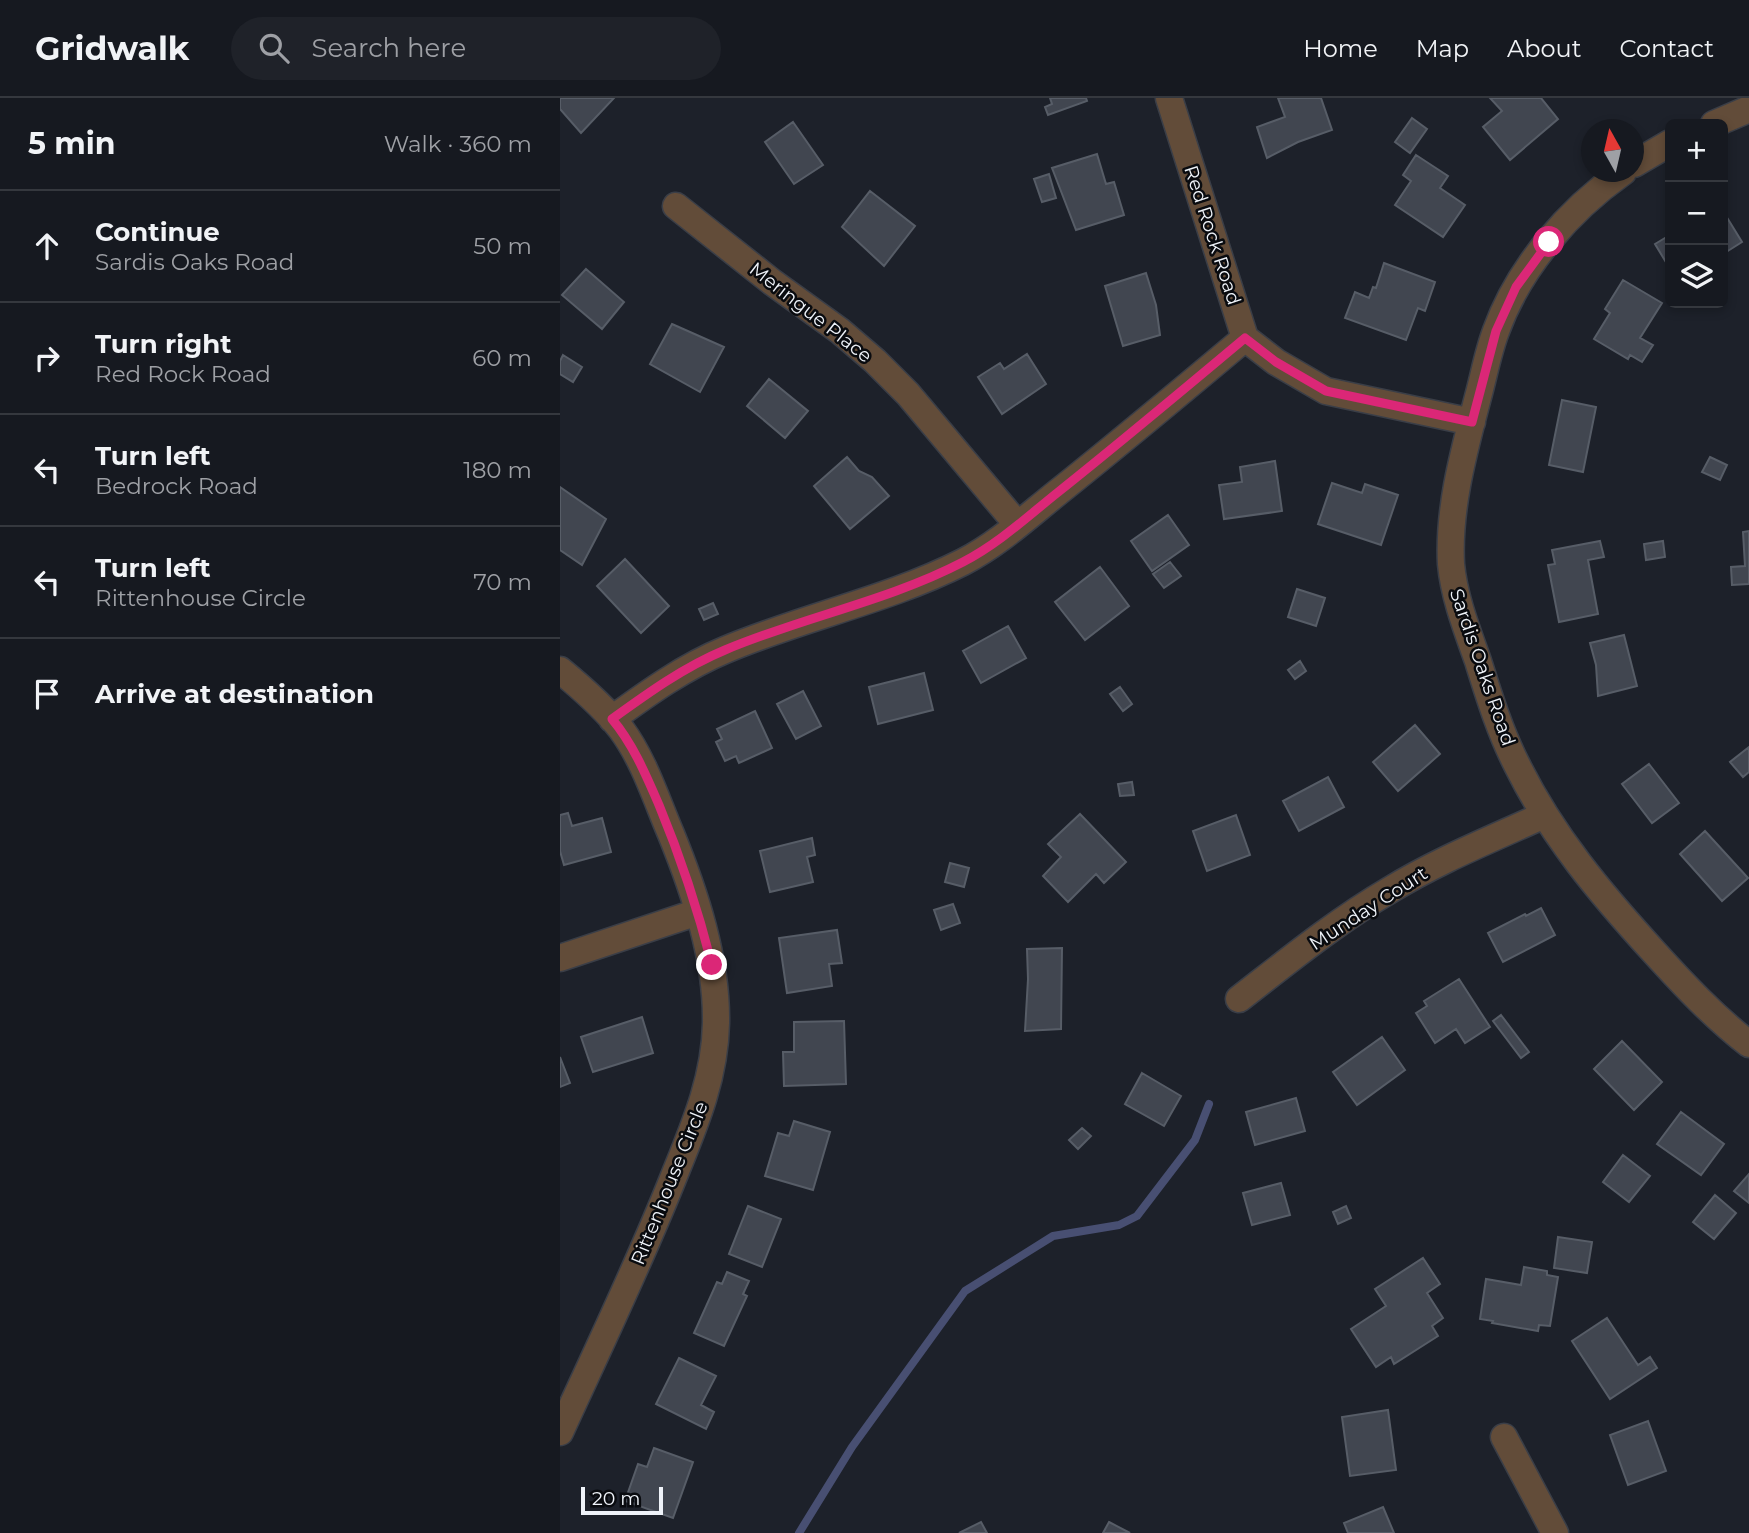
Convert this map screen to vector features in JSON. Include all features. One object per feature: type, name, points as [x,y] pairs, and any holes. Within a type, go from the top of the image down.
[{"type":"street","name":"Red Rock Road","points":[[1169,98],[1245,338]]},
{"type":"street","points":[[1726,119],[1749,109]]},
{"type":"street","points":[[1644,158],[1665,146]]},
{"type":"street","name":"Sardis Oaks Road","points":[[1611,182],[1580,208],[1549,242],[1516,287],[1496,331],[1455,498],[1451,532],[1451,565],[1455,591],[1498,722],[1516,764],[1544,815],[1578,866],[1615,910],[1704,1006],[1749,1044]]},
{"type":"street","name":"Meringue Place","points":[[676,206],[772,282],[840,331],[875,361],[908,394],[1017,524]]},
{"type":"street","points":[[612,719],[670,678],[723,651],[940,573],[992,544],[1132,433],[1245,338],[1276,362],[1326,391],[1472,422]]},
{"type":"street","name":"Rittenhouse Circle","points":[[560,670],[581,687],[622,730],[644,770],[680,857],[698,912],[712,965],[716,1022],[709,1080],[700,1111],[656,1220],[560,1432]]},
{"type":"street","name":"Munday Court","points":[[1238,999],[1345,919],[1391,889],[1451,857],[1544,815]]},
{"type":"street","points":[[560,958],[698,912]]},
{"type":"street","points":[[1504,1437],[1555,1533]]},
{"type":"building","points":[[560,98],[614,98],[581,133],[560,109]]},
{"type":"building","points":[[1050,98],[1086,98],[1087,101],[1048,115],[1045,107],[1052,104]]},
{"type":"building","points":[[1278,98],[1321,98],[1332,130],[1298,142],[1267,158],[1257,127],[1285,117]]},
{"type":"building","points":[[1490,98],[1541,98],[1558,119],[1510,160],[1483,127],[1502,111]]},
{"type":"building","points":[[1412,118],[1427,129],[1410,153],[1395,142]]},
{"type":"building","points":[[793,122],[823,165],[794,184],[765,142]]},
{"type":"building","points":[[1097,154],[1106,184],[1114,182],[1124,215],[1076,230],[1052,168]]},
{"type":"building","points":[[1416,155],[1448,176],[1440,188],[1465,205],[1443,237],[1395,205],[1411,181],[1403,175]]},
{"type":"building","points":[[1049,174],[1056,198],[1042,202],[1034,179]]},
{"type":"building","points":[[870,191],[915,226],[884,266],[842,227]]},
{"type":"building","points":[[1728,219],[1742,242],[1728,251]]},
{"type":"building","points":[[1665,238],[1665,261],[1655,244]]},
{"type":"building","points":[[1384,263],[1435,282],[1425,311],[1418,308],[1406,340],[1345,318],[1355,292],[1369,298],[1373,287],[1376,288]]},
{"type":"building","points":[[586,269],[624,302],[602,329],[562,295]]},
{"type":"building","points":[[1146,273],[1156,305],[1160,335],[1123,346],[1105,286]]},
{"type":"building","points":[[1623,280],[1662,303],[1640,338],[1653,345],[1642,362],[1630,355],[1628,359],[1594,339],[1610,313],[1605,309]]},
{"type":"building","points":[[672,324],[724,347],[700,392],[650,364]]},
{"type":"building","points":[[1027,354],[1046,384],[1002,414],[978,377],[1000,363],[1004,369]]},
{"type":"building","points":[[563,355],[582,367],[573,382],[560,374]]},
{"type":"building","points":[[769,379],[808,411],[785,438],[747,406]]},
{"type":"building","points":[[1562,400],[1596,407],[1583,472],[1549,465]]},
{"type":"building","points":[[847,457],[859,471],[872,477],[889,496],[850,529],[814,486]]},
{"type":"building","points":[[1710,457],[1727,465],[1720,480],[1702,472]]},
{"type":"building","points":[[1275,461],[1282,511],[1224,519],[1219,485],[1242,482],[1240,467]]},
{"type":"building","points":[[1332,483],[1362,493],[1365,484],[1398,495],[1381,545],[1318,524]]},
{"type":"building","points":[[560,487],[606,519],[582,565],[560,550]]},
{"type":"building","points":[[1168,515],[1189,545],[1152,571],[1131,541]]},
{"type":"building","points":[[1749,531],[1749,584],[1732,585],[1731,567],[1745,566],[1743,532]]},
{"type":"building","points":[[1600,541],[1604,557],[1588,560],[1598,614],[1559,622],[1548,565],[1555,564],[1552,550]]},
{"type":"building","points":[[1663,541],[1665,557],[1646,560],[1644,544]]},
{"type":"building","points":[[625,559],[669,606],[641,633],[597,586]]},
{"type":"building","points":[[1170,562],[1181,576],[1164,588],[1153,574]]},
{"type":"building","points":[[1100,567],[1129,606],[1085,640],[1055,602]]},
{"type":"building","points":[[1297,589],[1325,598],[1316,626],[1288,617]]},
{"type":"building","points":[[713,603],[718,614],[704,620],[699,609]]},
{"type":"building","points":[[1008,626],[1026,658],[981,683],[963,651]]},
{"type":"building","points":[[1624,635],[1637,686],[1598,696],[1596,665],[1590,643]]},
{"type":"building","points":[[1300,661],[1306,671],[1295,679],[1288,670]]},
{"type":"building","points":[[924,673],[933,710],[878,724],[869,687]]},
{"type":"building","points":[[1120,687],[1132,704],[1123,711],[1110,694]]},
{"type":"building","points":[[803,691],[821,726],[796,739],[777,704]]},
{"type":"building","points":[[755,711],[772,748],[739,763],[736,756],[725,761],[716,742],[722,739],[717,729]]},
{"type":"building","points":[[1415,725],[1440,754],[1398,791],[1373,762]]},
{"type":"building","points":[[1749,747],[1749,772],[1743,777],[1730,762]]},
{"type":"building","points":[[1649,764],[1679,803],[1652,823],[1622,784]]},
{"type":"building","points":[[1328,777],[1344,807],[1299,831],[1283,801]]},
{"type":"building","points":[[1132,782],[1134,795],[1120,796],[1118,784]]},
{"type":"building","points":[[568,813],[572,826],[602,818],[611,852],[564,865],[560,851],[560,815]]},
{"type":"building","points":[[1080,814],[1126,862],[1104,883],[1096,874],[1068,902],[1043,876],[1061,857],[1048,844]]},
{"type":"building","points":[[1236,815],[1250,855],[1207,871],[1193,831]]},
{"type":"building","points":[[1705,831],[1748,878],[1722,901],[1680,854]]},
{"type":"building","points":[[812,838],[815,855],[807,857],[813,882],[770,892],[760,851]]},
{"type":"building","points":[[950,863],[969,868],[964,887],[945,882]]},
{"type":"building","points":[[953,904],[960,923],[941,930],[934,910]]},
{"type":"building","points":[[1541,908],[1555,935],[1503,962],[1488,933]]},
{"type":"building","points":[[837,930],[842,963],[829,964],[832,986],[787,993],[779,938]]},
{"type":"building","points":[[1062,948],[1061,1029],[1025,1031],[1027,949]]},
{"type":"building","points":[[1459,979],[1490,1027],[1465,1043],[1456,1029],[1435,1043],[1416,1013],[1427,1006],[1424,1001]]},
{"type":"building","points":[[1501,1015],[1529,1052],[1521,1058],[1493,1021]]},
{"type":"building","points":[[642,1017],[653,1053],[593,1072],[581,1037]]},
{"type":"building","points":[[844,1021],[846,1084],[784,1086],[783,1052],[794,1052],[794,1022]]},
{"type":"building","points":[[1382,1037],[1405,1070],[1357,1105],[1333,1072]]},
{"type":"building","points":[[1622,1041],[1662,1082],[1634,1110],[1594,1069]]},
{"type":"building","points":[[560,1057],[570,1083],[560,1087]]},
{"type":"building","points":[[1142,1073],[1181,1096],[1164,1126],[1125,1104]]},
{"type":"building","points":[[1296,1098],[1305,1131],[1255,1145],[1246,1112]]},
{"type":"building","points":[[1681,1112],[1724,1144],[1701,1175],[1657,1144]]},
{"type":"building","points":[[794,1121],[830,1132],[813,1190],[765,1176],[778,1133],[789,1136]]},
{"type":"building","points":[[1082,1128],[1091,1136],[1078,1149],[1069,1140]]},
{"type":"building","points":[[1623,1155],[1650,1176],[1629,1202],[1603,1182]]},
{"type":"building","points":[[1749,1174],[1749,1203],[1734,1191]]},
{"type":"building","points":[[1281,1183],[1290,1215],[1252,1225],[1243,1193]]},
{"type":"building","points":[[1715,1195],[1736,1213],[1714,1239],[1693,1222]]},
{"type":"building","points":[[748,1206],[781,1219],[762,1267],[729,1254]]},
{"type":"building","points":[[1346,1206],[1351,1218],[1338,1224],[1333,1212]]},
{"type":"building","points":[[1558,1237],[1592,1242],[1587,1273],[1554,1268]]},
{"type":"building","points":[[1423,1258],[1440,1284],[1427,1293],[1443,1318],[1432,1326],[1438,1336],[1394,1364],[1391,1357],[1376,1367],[1351,1329],[1386,1306],[1375,1289]]},
{"type":"building","points":[[1524,1267],[1547,1271],[1547,1275],[1558,1277],[1550,1326],[1539,1325],[1538,1331],[1480,1319],[1486,1279],[1521,1285]]},
{"type":"building","points":[[727,1272],[749,1281],[743,1294],[747,1296],[724,1346],[694,1333],[717,1282],[722,1284]]},
{"type":"building","points":[[1607,1318],[1638,1365],[1650,1357],[1657,1368],[1610,1399],[1572,1341]]},
{"type":"building","points":[[679,1358],[716,1376],[701,1405],[714,1412],[706,1429],[656,1404]]},
{"type":"building","points":[[1388,1410],[1396,1470],[1350,1476],[1342,1417]]},
{"type":"building","points":[[1648,1421],[1666,1471],[1628,1485],[1610,1435]]},
{"type":"building","points":[[654,1448],[693,1462],[673,1518],[625,1501],[638,1464],[647,1467]]},
{"type":"building","points":[[1383,1507],[1394,1533],[1348,1533],[1344,1523]]},
{"type":"building","points":[[981,1522],[987,1533],[959,1533]]},
{"type":"building","points":[[1109,1522],[1130,1533],[1103,1533]]},
{"type":"waterway","points":[[799,1533],[852,1447],[965,1291],[1053,1236],[1119,1225],[1137,1216],[1195,1140],[1209,1104]]},
{"type":"route","points":[[712,965],[680,857],[644,770],[622,730],[612,719],[670,678],[723,651],[862,603],[967,560],[992,544],[1132,433],[1245,338],[1276,362],[1326,391],[1472,422],[1496,331],[1516,287],[1549,242]]}]
